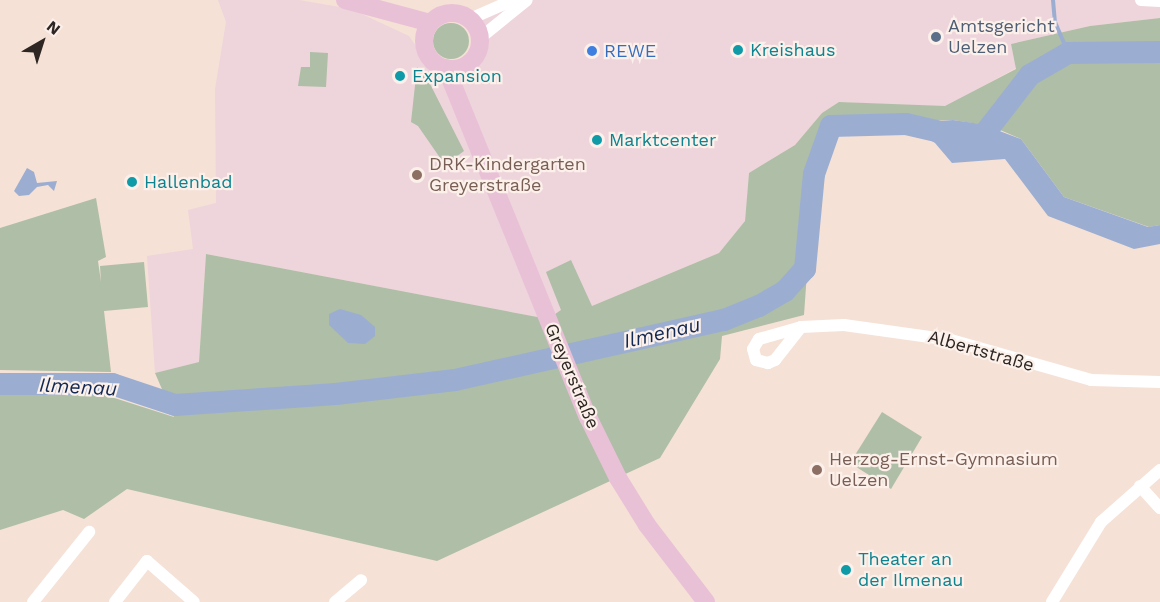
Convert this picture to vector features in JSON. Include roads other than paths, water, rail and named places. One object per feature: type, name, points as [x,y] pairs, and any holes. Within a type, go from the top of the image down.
[{"type":"main road","points":[[345,0],[374,9],[426,31]]},
{"type":"main road","points":[[449,12],[470,19],[480,38],[477,53],[467,64],[446,68],[432,61],[426,31],[449,12]]},
{"type":"main road","name":"Greyerstraße","points":[[467,64],[466,83],[478,150]]},
{"type":"main road","name":"Greyerstraße","points":[[446,68],[588,417],[635,506],[706,602]]},
{"type":"main road","name":"Greyerstraße","points":[[694,586],[711,602]]},
{"type":"street","points":[[470,19],[513,0]]},
{"type":"street","points":[[480,38],[526,0]]},
{"type":"street","points":[[1140,0],[1160,1]]},
{"type":"street","name":"Albertstraße","points":[[801,327],[844,325],[927,335],[1063,375],[1091,380],[1160,382]]},
{"type":"street","points":[[1052,602],[1101,522],[1160,470]]},
{"type":"street","points":[[1140,486],[1160,508]]},
{"type":"street","points":[[33,602],[88,532]]},
{"type":"street","points":[[115,602],[147,561],[194,602]]},
{"type":"street","points":[[335,602],[361,580]]},
{"type":"water","points":[[953,120],[981,124],[1021,139],[1064,197],[1148,227],[1160,225],[1160,244],[1134,249],[1048,216],[1005,159],[952,163],[935,143],[906,124]]},
{"type":"water","points":[[27,168],[34,172],[37,183],[57,181],[54,191],[48,185],[37,187],[29,195],[19,196],[14,191]]},
{"type":"water","points":[[340,309],[361,315],[375,327],[375,336],[365,344],[348,343],[329,325],[329,314]]},
{"type":"waterway","points":[[1053,0],[1055,22],[1068,53]]},
{"type":"waterway","points":[[978,142],[1030,75],[1068,53],[1160,52]]},
{"type":"waterway","name":"Ilmenau","points":[[0,384],[112,384],[175,405],[336,394],[455,380],[724,320],[759,306],[785,291],[805,269],[814,174],[831,126],[906,124],[936,131]]},
{"type":"place","name":"Amtsgericht Uelzen","points":[[936,37]]},
{"type":"place","name":"Kreishaus","points":[[738,50]]},
{"type":"place","name":"REWE","points":[[592,51]]},
{"type":"place","name":"Expansion","points":[[400,76]]},
{"type":"place","name":"Marktcenter","points":[[597,140]]},
{"type":"place","name":"DRK-Kindergarten Greyerstraße","points":[[417,175]]},
{"type":"place","name":"Hallenbad","points":[[132,182]]},
{"type":"place","name":"Herzog-Ernst-Gymnasium Uelzen","points":[[817,470]]},
{"type":"place","name":"Theater an der Ilmenau","points":[[846,570]]}]
